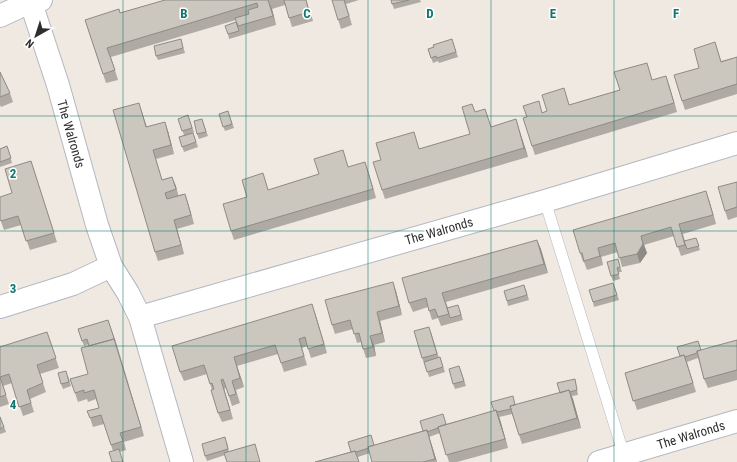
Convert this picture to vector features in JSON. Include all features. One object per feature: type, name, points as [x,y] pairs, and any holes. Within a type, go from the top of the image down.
[{"type":"street","name":"The Walronds","points":[[0,16],[34,1],[97,225],[112,266],[128,292],[140,316],[182,462]]},
{"type":"street","name":"The Walronds","points":[[140,316],[545,201],[737,143]]},
{"type":"street","points":[[0,308],[73,284],[112,266]]},
{"type":"street","name":"The Walronds","points":[[600,462],[737,421]]},
{"type":"lane","points":[[545,201],[624,455]]},
{"type":"building","points":[[165,0],[268,0],[273,16],[238,26],[235,18],[249,14],[248,10],[258,7],[257,3],[107,48],[115,70],[103,74],[85,20],[119,9],[120,13]]},
{"type":"building","points":[[284,0],[306,0],[309,12],[289,18]]},
{"type":"building","points":[[332,0],[344,0],[349,16],[338,20]]},
{"type":"building","points":[[391,0],[409,0],[392,4]]},
{"type":"building","points":[[236,22],[239,31],[228,34],[225,26]]},
{"type":"building","points":[[181,39],[183,48],[156,56],[154,46]]},
{"type":"building","points":[[452,39],[456,52],[437,58],[436,56],[431,58],[428,49],[434,47],[433,45]]},
{"type":"building","points":[[715,42],[721,62],[737,57],[737,84],[682,101],[674,75],[699,68],[694,49]]},
{"type":"building","points":[[647,63],[652,80],[666,76],[674,103],[532,146],[523,118],[527,117],[523,106],[539,101],[542,113],[547,111],[542,95],[564,88],[569,105],[620,90],[614,72]]},
{"type":"building","points":[[0,72],[10,93],[0,97]]},
{"type":"building","points":[[139,103],[146,127],[165,122],[171,145],[153,150],[162,180],[172,177],[176,189],[165,193],[167,199],[185,194],[191,215],[174,220],[181,245],[155,252],[113,110]]},
{"type":"building","points":[[472,104],[475,112],[485,109],[491,127],[516,119],[524,148],[382,190],[373,162],[381,160],[376,143],[414,132],[419,149],[470,134],[462,107]]},
{"type":"building","points":[[228,111],[232,124],[223,127],[219,114]]},
{"type":"building","points":[[188,115],[192,128],[182,131],[178,119]]},
{"type":"building","points":[[202,119],[206,132],[197,134],[194,121]]},
{"type":"building","points":[[193,133],[196,142],[182,147],[179,137]]},
{"type":"building","points":[[7,146],[11,158],[0,162],[0,149]]},
{"type":"building","points":[[343,150],[348,167],[365,162],[373,189],[231,231],[223,204],[247,197],[242,180],[263,173],[268,190],[319,174],[314,159]]},
{"type":"building","points":[[31,161],[54,233],[26,241],[18,216],[1,221],[0,197],[12,193],[5,169]]},
{"type":"building","points":[[737,182],[737,207],[725,211],[718,187]]},
{"type":"building","points":[[706,191],[713,215],[679,224],[685,245],[677,247],[671,227],[641,236],[643,244],[637,254],[619,258],[615,243],[598,248],[600,256],[584,261],[573,230]]},
{"type":"building","points":[[696,238],[699,246],[687,249],[684,241]]},
{"type":"building","points":[[537,240],[544,264],[442,293],[449,314],[438,317],[435,309],[429,311],[426,298],[409,303],[402,278]]},
{"type":"building","points":[[618,259],[620,267],[617,268],[619,274],[611,276],[607,262]]},
{"type":"building","points":[[393,282],[399,306],[377,312],[382,333],[370,336],[373,347],[363,349],[359,333],[354,334],[350,320],[332,325],[325,300]]},
{"type":"building","points":[[613,283],[617,295],[593,302],[589,290]]},
{"type":"building","points":[[524,285],[527,295],[507,301],[504,291]]},
{"type":"building","points":[[312,304],[324,344],[308,349],[305,337],[299,339],[304,356],[281,363],[275,345],[234,357],[240,378],[232,381],[236,394],[229,396],[223,379],[221,380],[230,410],[218,413],[211,390],[214,389],[212,383],[210,384],[204,365],[180,372],[172,346]]},
{"type":"building","points":[[458,305],[461,315],[450,318],[447,308]]},
{"type":"building","points":[[108,320],[115,341],[114,339],[89,346],[87,339],[82,341],[78,329]]},
{"type":"building","points":[[429,327],[437,354],[422,358],[414,331]]},
{"type":"building","points":[[47,332],[56,358],[37,365],[43,383],[27,390],[31,403],[19,407],[9,374],[0,377],[0,347]]},
{"type":"building","points":[[114,339],[141,427],[120,433],[123,441],[111,445],[101,415],[90,418],[87,411],[99,408],[94,390],[84,393],[84,390],[75,393],[70,379],[88,374],[81,348]]},
{"type":"building","points":[[737,340],[737,370],[704,379],[697,351]]},
{"type":"building","points":[[698,341],[701,350],[685,357],[684,355],[680,356],[677,347]]},
{"type":"building","points":[[684,355],[693,383],[633,401],[625,373]]},
{"type":"building","points":[[440,357],[443,367],[427,372],[424,362]]},
{"type":"building","points":[[459,366],[464,381],[453,384],[449,369]]},
{"type":"building","points":[[66,371],[69,382],[61,384],[58,373]]},
{"type":"building","points":[[0,377],[6,395],[0,397]]},
{"type":"building","points":[[575,379],[577,390],[570,392],[569,390],[560,393],[557,383]]},
{"type":"building","points":[[569,390],[577,418],[519,435],[510,406]]},
{"type":"building","points":[[513,396],[515,405],[510,406],[511,409],[497,412],[496,410],[494,411],[491,402]]},
{"type":"building","points":[[496,410],[505,439],[446,455],[438,427]]},
{"type":"building","points":[[443,414],[446,424],[427,432],[427,430],[423,431],[420,421]]},
{"type":"building","points":[[0,417],[4,427],[0,429]]},
{"type":"building","points":[[427,430],[435,459],[423,462],[372,462],[368,447]]},
{"type":"building","points":[[371,435],[374,445],[356,452],[351,452],[348,442]]},
{"type":"building","points":[[225,437],[228,449],[205,456],[202,444]]},
{"type":"building","points":[[255,444],[260,462],[227,462],[224,453]]},
{"type":"building","points":[[119,449],[123,462],[112,462],[109,452]]},
{"type":"building","points":[[355,451],[359,462],[315,462]]}]
